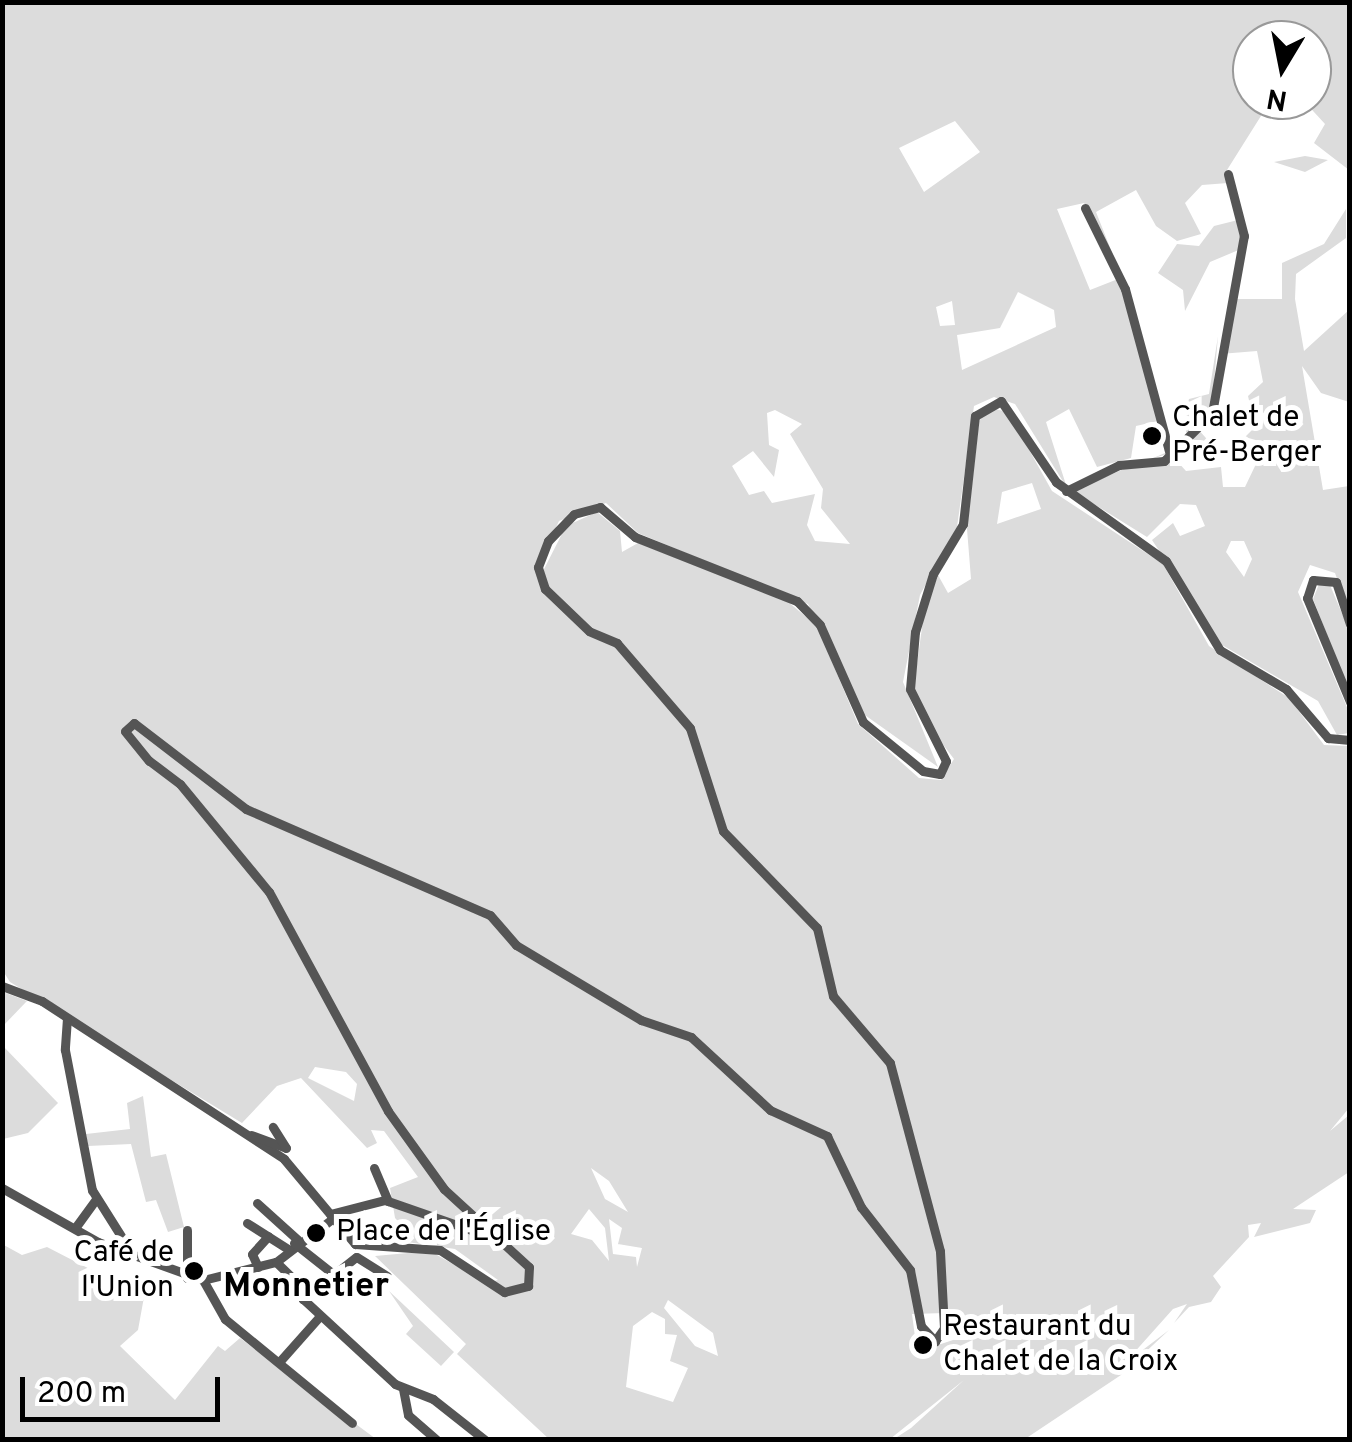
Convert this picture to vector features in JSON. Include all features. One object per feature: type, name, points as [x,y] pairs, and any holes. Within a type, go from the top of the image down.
[{"type":"street","points":[[1066,492],[1104,470],[1170,455],[1214,408],[1244,236],[1229,177]]},
{"type":"street","points":[[1085,208],[1126,294],[1170,455]]},
{"type":"street","points":[[2,986],[42,1001],[294,1167],[346,1237],[369,1249],[447,1252],[518,1293],[530,1270],[444,1189],[388,1112],[328,986],[256,874],[125,726],[140,726],[246,810],[490,915],[516,945],[641,1020],[692,1038],[770,1110],[827,1136],[862,1207],[910,1270],[924,1334],[937,1341],[940,1251],[890,1063],[833,996],[817,928],[723,831],[690,728],[617,642],[550,595],[538,567],[559,527],[596,507],[635,537],[805,607],[863,722],[922,771],[940,774],[946,761],[915,709],[910,666],[928,584],[963,524],[980,409],[1010,406],[1066,492],[1156,549],[1220,650],[1286,688],[1328,738],[1350,740]]},
{"type":"street","points":[[1350,624],[1336,582],[1313,580],[1307,598],[1350,702]]},
{"type":"street","points":[[67,1018],[64,1050],[96,1199],[132,1254]]},
{"type":"street","points":[[251,1136],[286,1148],[273,1127]]},
{"type":"street","points":[[374,1168],[388,1201]]},
{"type":"street","points":[[2,1188],[75,1228],[187,1278],[203,1280],[276,1262],[331,1216],[388,1201],[499,1240]]},
{"type":"street","points":[[75,1228],[96,1199]]},
{"type":"street","points":[[256,1203],[293,1244],[332,1273]]},
{"type":"street","points":[[247,1223],[268,1236],[293,1244]]},
{"type":"street","points":[[187,1230],[187,1278]]},
{"type":"street","points":[[258,1267],[252,1254],[268,1236]]},
{"type":"street","points":[[306,1298],[332,1273],[360,1256],[387,1276]]},
{"type":"street","points":[[276,1262],[320,1317],[403,1389],[433,1399],[485,1440]]},
{"type":"street","points":[[280,1292],[290,1277]]},
{"type":"street","points":[[203,1280],[225,1320],[352,1423]]},
{"type":"street","points":[[280,1362],[320,1317]]},
{"type":"street","points":[[403,1389],[408,1415],[437,1440]]},
{"type":"shaded area","points":[[3,3],[1349,3],[1349,170],[1314,143],[1325,124],[1321,120],[1332,120],[1332,20],[1232,20],[1232,120],[1258,120],[1227,170],[1240,218],[1241,249],[1210,262],[1185,311],[1183,290],[1158,273],[1177,244],[1199,246],[1214,226],[1238,220],[1228,183],[1202,185],[1185,203],[1201,234],[1177,241],[1156,226],[1136,190],[1096,212],[1113,255],[1084,203],[1057,209],[1090,290],[1118,279],[1160,413],[1167,454],[1151,459],[1165,453],[1158,421],[1136,426],[1131,458],[1097,467],[1069,409],[1046,422],[1067,488],[1015,404],[994,397],[974,406],[957,527],[920,595],[903,682],[938,767],[862,713],[808,604],[638,533],[606,503],[559,521],[535,571],[542,573],[566,526],[597,512],[620,531],[622,552],[638,543],[787,601],[817,626],[858,724],[919,778],[941,780],[954,759],[922,717],[914,686],[924,613],[938,575],[948,593],[971,579],[967,529],[979,421],[990,408],[1008,412],[1052,491],[1163,564],[1209,646],[1289,698],[1324,745],[1349,746],[1349,1108],[1330,1131],[1349,1115],[1349,1172],[1293,1209],[1316,1210],[1310,1223],[1254,1237],[1261,1223],[1248,1225],[1249,1237],[1213,1276],[1221,1287],[1211,1302],[1189,1307],[1174,1323],[1187,1304],[1173,1309],[1123,1365],[1169,1330],[1121,1375],[1025,1439],[894,1439],[964,1380],[890,1439],[549,1439],[457,1354],[466,1344],[375,1256],[430,1251],[486,1283],[498,1280],[455,1249],[407,1242],[414,1238],[395,1218],[390,1188],[418,1177],[384,1131],[371,1130],[377,1143],[367,1148],[301,1078],[277,1086],[242,1123],[10,982],[3,971]],"holes":[[[955,121],[980,152],[924,192],[899,148]],[[1018,292],[1054,310],[1056,327],[962,370],[957,335],[1000,328]],[[952,301],[955,325],[940,326],[936,307]],[[775,410],[802,424],[790,434],[823,489],[821,508],[850,544],[815,541],[807,525],[815,494],[772,503],[764,491],[749,495],[732,466],[753,451],[774,477],[779,450],[769,445],[767,413]],[[1032,483],[1041,509],[997,524],[1002,492]],[[315,1067],[346,1072],[357,1084],[354,1101],[308,1078]],[[591,1168],[609,1181],[628,1212],[605,1199]],[[589,1209],[605,1228],[609,1261],[592,1240],[571,1234]],[[609,1219],[622,1228],[618,1244],[642,1248],[637,1267],[636,1257],[613,1254]],[[668,1300],[713,1333],[718,1356],[695,1346],[664,1308]],[[652,1312],[665,1319],[665,1334],[677,1335],[670,1361],[688,1368],[673,1402],[626,1387],[633,1326]],[[945,1313],[962,1337],[917,1352],[912,1314]]]},
{"type":"shaded area","points":[[1305,156],[1328,160],[1305,172],[1274,162]]},
{"type":"shaded area","points":[[1346,209],[1346,238],[1296,274],[1295,299],[1304,351],[1349,310],[1349,402],[1321,393],[1302,366],[1323,490],[1349,486],[1349,613],[1335,573],[1310,565],[1298,592],[1349,712],[1349,733],[1337,735],[1318,701],[1222,645],[1152,540],[1173,523],[1180,536],[1205,526],[1196,505],[1180,504],[1147,537],[1073,491],[1133,465],[1176,460],[1186,471],[1221,467],[1223,487],[1245,487],[1266,443],[1245,437],[1255,427],[1248,396],[1263,382],[1257,351],[1220,354],[1230,299],[1282,299],[1282,263],[1324,244]],"holes":[[[1231,541],[1244,541],[1252,559],[1244,577],[1226,552]]]},
{"type":"shaded area","points":[[1218,336],[1212,406],[1197,428],[1222,456],[1214,460],[1186,432],[1186,411],[1189,399],[1209,394]]},
{"type":"shaded area","points":[[1319,584],[1330,585],[1349,630],[1349,691],[1313,599]]},
{"type":"shaded area","points":[[3,992],[27,1001],[3,1026]]},
{"type":"shaded area","points":[[3,1046],[58,1103],[28,1133],[3,1139]]},
{"type":"shaded area","points":[[143,1096],[151,1157],[166,1154],[184,1227],[168,1232],[156,1200],[146,1202],[131,1144],[88,1146],[86,1134],[130,1129],[127,1103]]},
{"type":"shaded area","points":[[2,1244],[22,1255],[47,1247],[144,1297],[138,1330],[120,1346],[175,1400],[218,1346],[225,1351],[240,1338],[376,1439],[3,1439]]},
{"type":"shaded area","points":[[389,1291],[454,1352],[441,1366],[406,1334],[413,1326]]},
{"type":"place","name":"Chalet de Pré-Berger","points":[[1152,436]]},
{"type":"place","name":"Place de l'Église","points":[[316,1233]]},
{"type":"place","name":"Café de l'Union","points":[[194,1271]]},
{"type":"place","name":"Restaurant du Chalet de la Croix","points":[[923,1345]]},
{"type":"district","name":"Monnetier","points":[[306,1287]]}]
